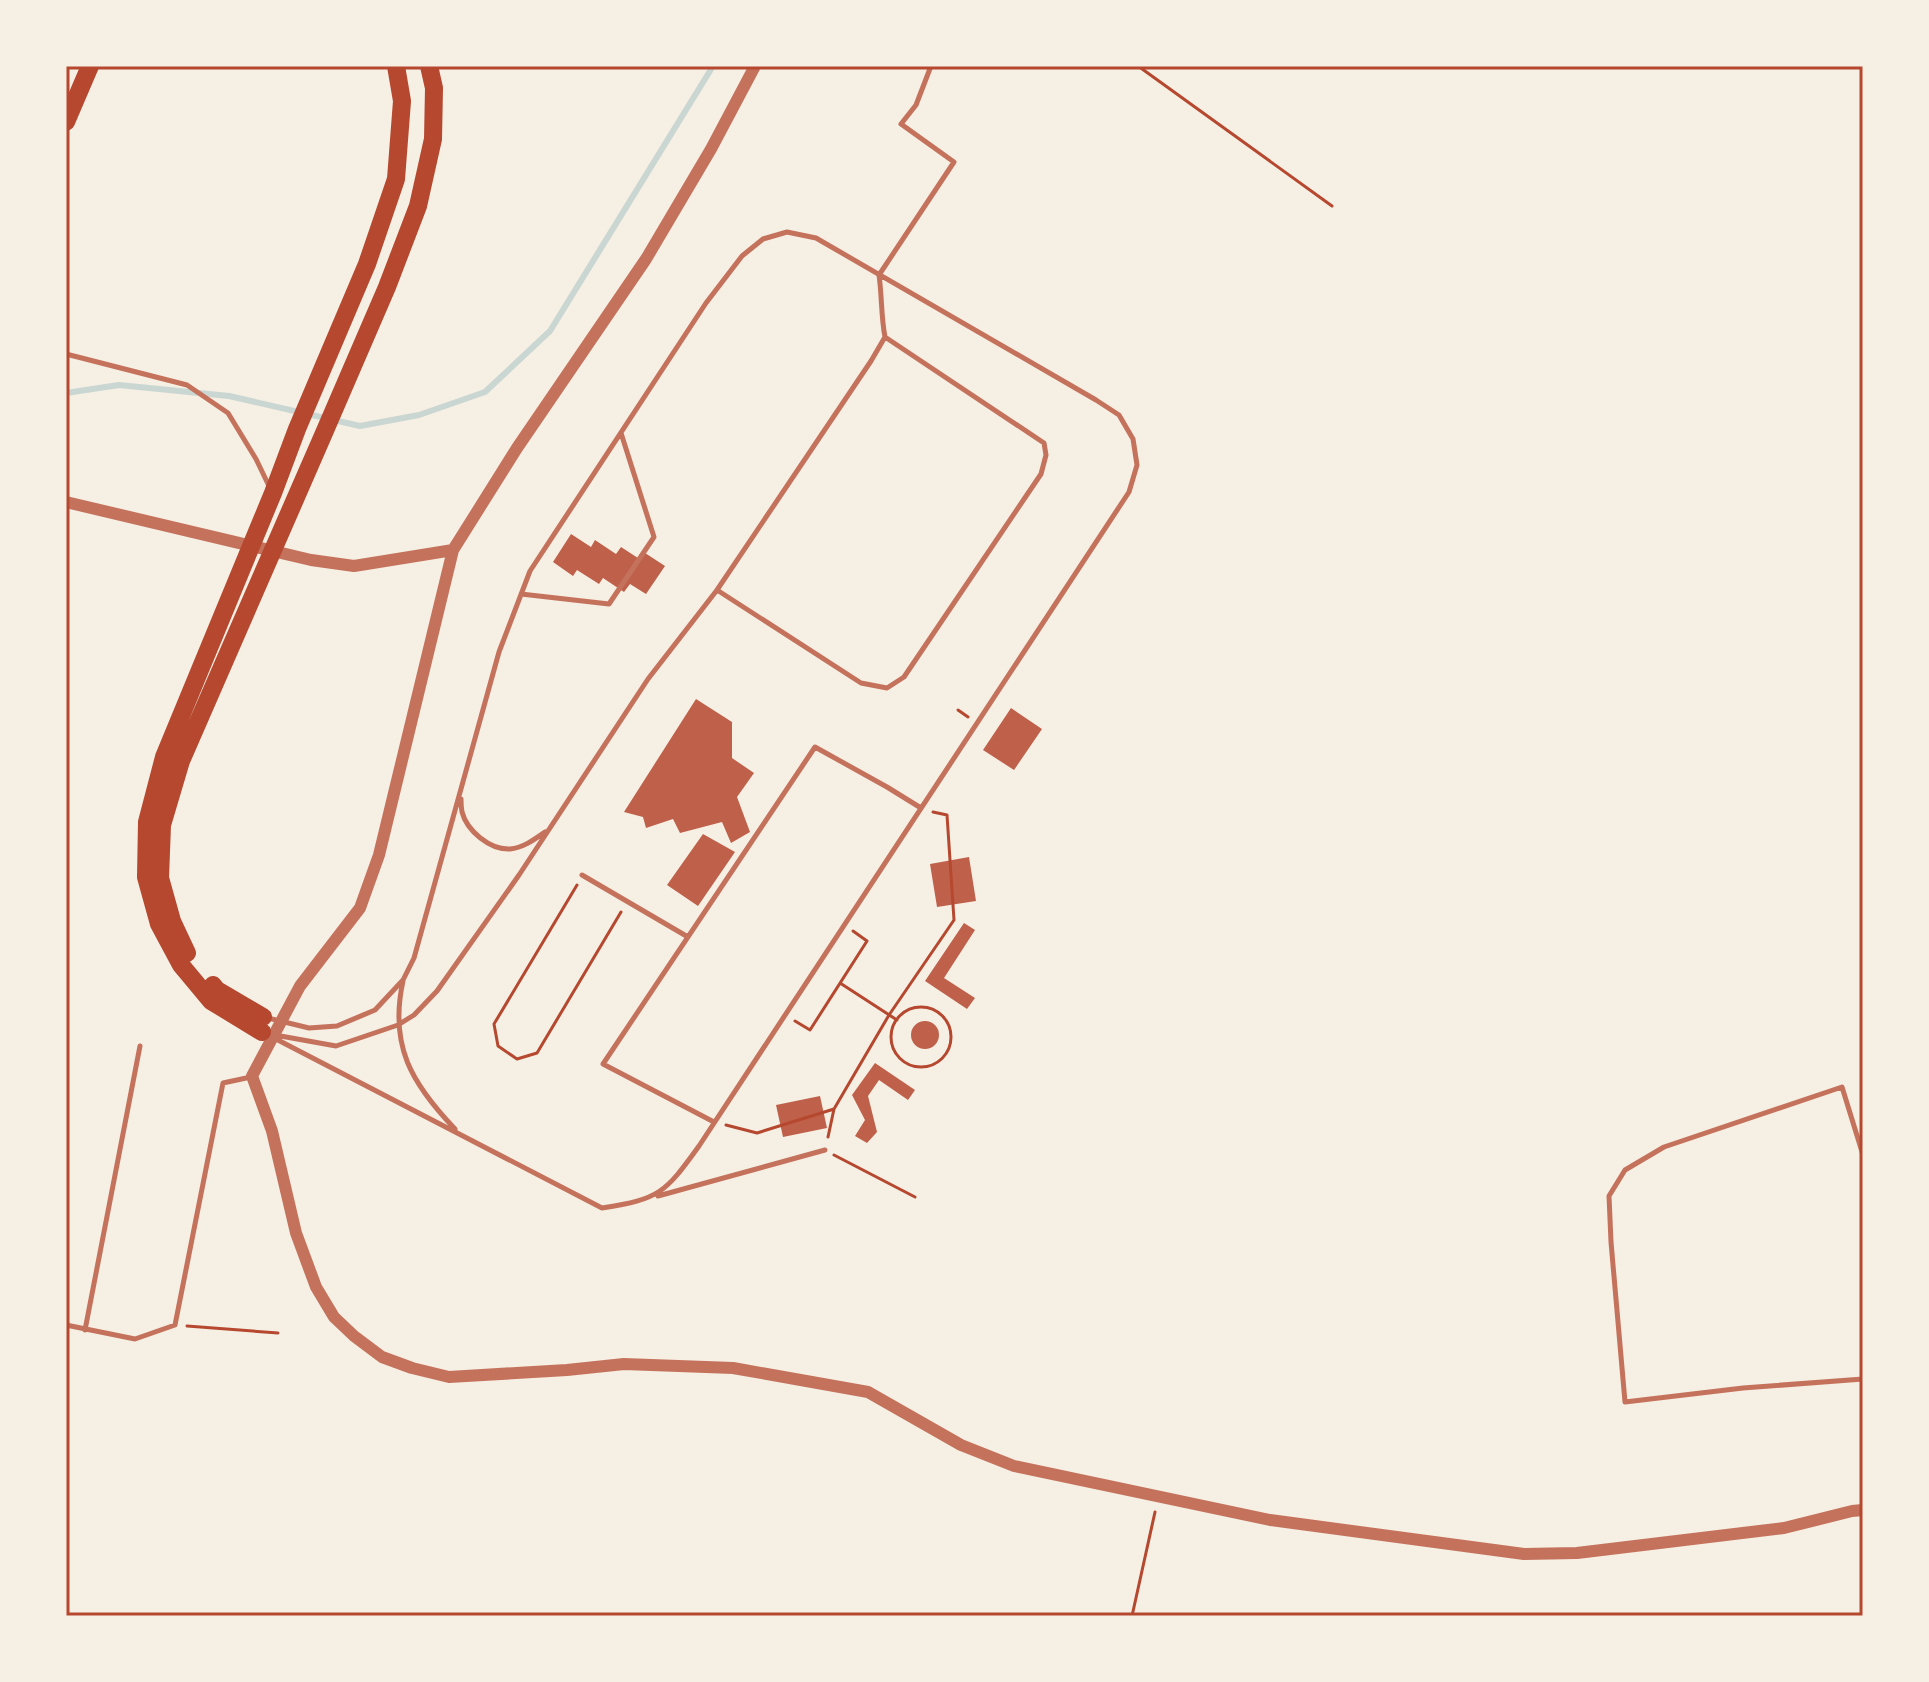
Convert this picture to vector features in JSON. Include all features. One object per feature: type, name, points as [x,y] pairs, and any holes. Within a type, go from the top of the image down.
[{"type":"highway","points":[[66,122],[90,66]]},
{"type":"highway","points":[[262,1025],[211,1001],[181,965],[159,924],[146,877],[147,822],[164,757],[367,264],[396,179],[402,101],[396,66]]},
{"type":"highway","points":[[262,1025],[217,990],[190,960],[172,921],[160,878],[162,825],[181,761],[387,287],[418,206],[433,139],[434,88],[429,66]]},
{"type":"street","points":[[755,66],[711,149],[646,259],[517,448],[453,550],[379,855],[360,908],[300,986],[252,1076],[272,1131],[296,1233],[316,1287],[334,1317],[382,1357],[449,1377],[624,1364],[733,1368],[868,1392],[961,1445],[1014,1466],[1270,1520],[1524,1554],[1577,1553],[1784,1528],[1863,1510]]},
{"type":"street","points":[[66,502],[311,560],[354,566],[453,550]]},
{"type":"lane","points":[[262,1025],[293,1038],[336,1046],[398,1025],[414,1015],[437,991],[519,875],[648,679],[717,590],[885,337],[879,275],[954,162],[901,124],[916,105],[931,66]]},
{"type":"lane","points":[[458,1133],[434,1107],[410,1069],[402,1047],[398,1004],[403,980],[414,958],[499,652],[530,571],[706,303],[742,256],[763,239],[787,232],[816,238],[1119,415],[1133,439],[1137,465],[1129,492],[1114,517],[714,1122],[677,1176],[662,1192],[646,1200]]},
{"type":"lane","points":[[717,590],[861,683],[887,688],[904,677],[1041,474],[1046,455],[1044,443],[885,337]]},
{"type":"lane","points":[[66,354],[187,385],[228,413],[273,493],[292,508]]},
{"type":"lane","points":[[521,594],[609,604],[654,537],[621,432]]},
{"type":"lane","points":[[714,1122],[603,1064],[815,747],[921,808]]},
{"type":"lane","points":[[460,794],[462,814],[474,832],[491,846],[510,849],[526,844],[549,829]]},
{"type":"lane","points":[[582,875],[688,937]]},
{"type":"lane","points":[[262,1025],[337,1026],[375,1010],[403,980]]},
{"type":"lane","points":[[262,1025],[299,1049],[410,1109],[602,1208],[646,1200],[825,1150]]},
{"type":"lane","points":[[85,1330],[140,1046]]},
{"type":"lane","points":[[66,1325],[135,1339],[175,1325],[223,1083],[252,1076]]},
{"type":"lane","points":[[1863,1155],[1842,1087],[1664,1147],[1625,1170],[1609,1196],[1625,1402],[1743,1388],[1863,1379]]},
{"type":"path","points":[[1138,66],[1332,206]]},
{"type":"path","points":[[915,1197],[825,1150],[834,1109],[889,1015],[954,920],[947,815],[921,808]]},
{"type":"path","points":[[582,875],[494,1024],[498,1046],[517,1059],[537,1053],[627,902]]},
{"type":"path","points":[[785,1015],[810,1030],[867,941],[844,925]]},
{"type":"path","points":[[840,983],[897,1020]]},
{"type":"path","points":[[923,1007],[941,1014],[951,1031],[949,1050],[935,1064],[926,1067],[906,1063],[899,1057],[891,1039],[897,1020],[904,1013],[923,1007]]},
{"type":"path","points":[[714,1122],[757,1133],[834,1109]]},
{"type":"path","points":[[175,1325],[278,1333]]},
{"type":"path","points":[[1132,1616],[1159,1496]]},
{"type":"building","points":[[571,534],[591,547],[595,540],[616,554],[621,547],[641,560],[645,553],[665,566],[646,594],[630,584],[624,592],[603,578],[599,584],[577,570],[573,576],[553,562]]},
{"type":"building","points":[[696,699],[732,722],[732,758],[754,773],[737,797],[750,832],[731,843],[722,822],[680,833],[673,819],[646,828],[643,817],[624,812]]},
{"type":"building","points":[[1011,708],[1042,729],[1014,770],[983,750]]},
{"type":"building","points":[[703,834],[735,852],[698,906],[667,885]]},
{"type":"building","points":[[969,857],[976,901],[937,907],[930,864]]},
{"type":"building","points":[[964,923],[975,930],[944,978],[975,998],[967,1009],[925,981]]},
{"type":"building","points":[[925,1021],[935,1025],[939,1035],[935,1045],[925,1049],[915,1045],[911,1035],[915,1025]]},
{"type":"building","points":[[875,1063],[915,1090],[908,1100],[879,1080],[868,1096],[877,1132],[867,1143],[855,1136],[865,1120],[852,1095]]},
{"type":"building","points":[[820,1096],[827,1128],[783,1137],[776,1105]]},
{"type":"waterway","points":[[66,393],[119,385],[229,396],[360,426],[419,415],[485,392],[550,331],[713,66]]}]
